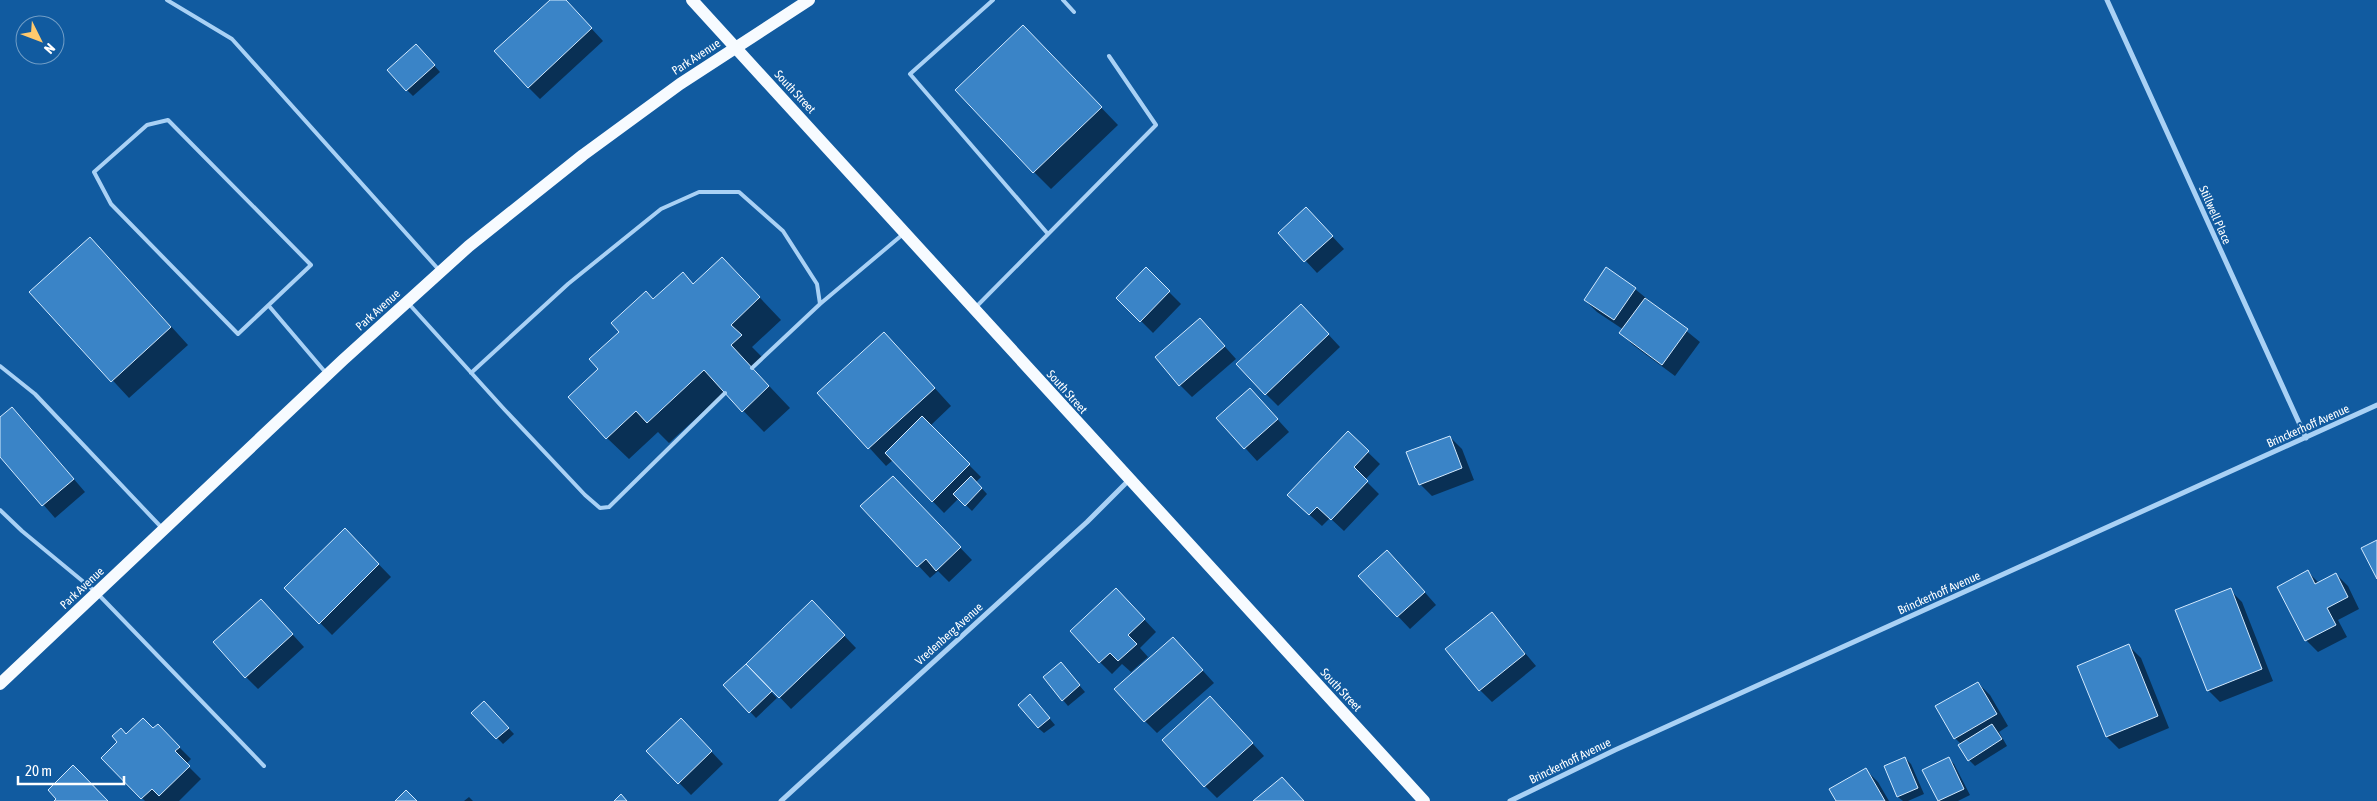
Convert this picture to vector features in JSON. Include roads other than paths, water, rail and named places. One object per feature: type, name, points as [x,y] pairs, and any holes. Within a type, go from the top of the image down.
[{"type":"main road","name":"South Street","points":[[692,0],[1424,801]]},
{"type":"main road","name":"Park Avenue","points":[[0,684],[328,374],[440,272],[583,155],[680,84],[809,0]]},
{"type":"street","name":"Stillwell Place","points":[[2107,0],[2306,438]]},
{"type":"street","name":"Brinckerhoff Avenue","points":[[1510,801],[1615,750],[2377,405]]},
{"type":"street","name":"Vredenberg Avenue","points":[[781,801],[1087,522],[1130,480]]},
{"type":"lane","points":[[167,0],[232,39],[440,272]]},
{"type":"lane","points":[[993,0],[910,74],[1048,234]]},
{"type":"lane","points":[[1063,0],[1074,12]]},
{"type":"lane","points":[[974,309],[1156,125],[1109,56]]},
{"type":"lane","points":[[168,120],[310,265],[269,306],[238,334],[111,204],[94,172],[147,126],[168,120]]},
{"type":"lane","points":[[471,373],[568,284],[616,244],[661,209],[699,192],[739,192],[759,208],[783,231],[817,284],[820,304]]},
{"type":"lane","points":[[752,368],[820,304],[904,232]]},
{"type":"lane","points":[[407,302],[585,495],[600,508],[609,507],[725,393]]},
{"type":"lane","points":[[269,306],[328,374]]},
{"type":"lane","points":[[0,366],[36,394],[164,530]]},
{"type":"lane","points":[[0,510],[22,531],[97,592],[264,766]]}]
